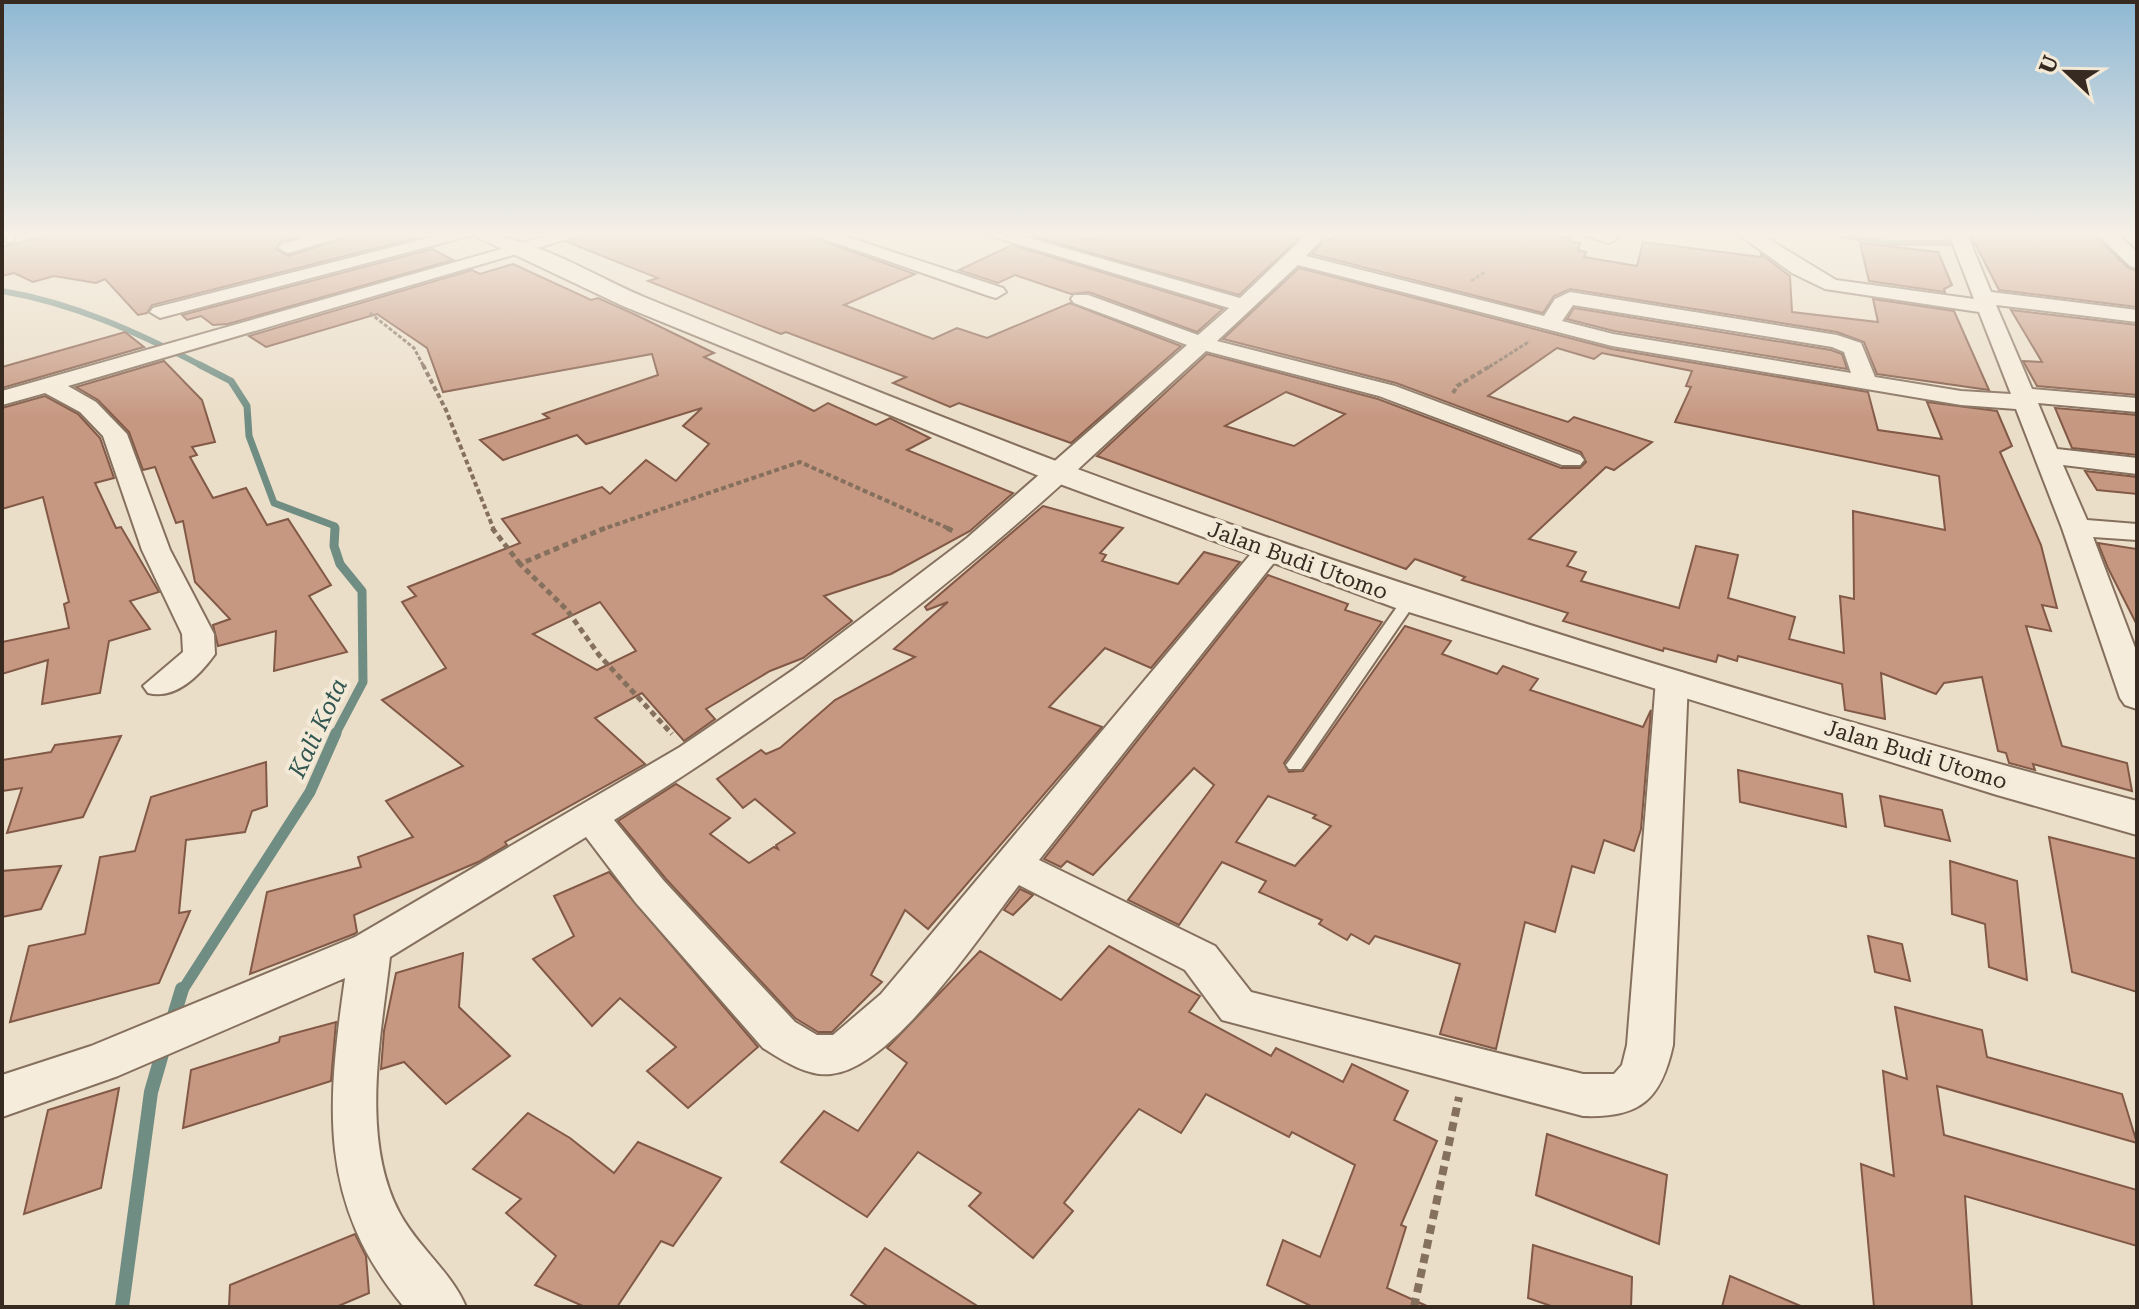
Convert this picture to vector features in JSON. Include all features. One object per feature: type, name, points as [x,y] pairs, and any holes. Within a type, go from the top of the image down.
[{"type":"street","points":[[160,312],[227,295]]},
{"type":"street","points":[[2,398],[364,295]]},
{"type":"street","name":"Jalan Budi Utomo","points":[[619,295],[1060,473],[1409,600],[2013,784],[2137,818]]},
{"type":"street","points":[[1207,295],[1242,305]]},
{"type":"street","points":[[2,1096],[102,1062],[370,949],[693,755],[805,677],[977,544],[1060,473],[1253,295]]},
{"type":"street","points":[[1433,295],[1612,340],[1961,398],[2137,405]]},
{"type":"street","points":[[1923,295],[2137,316]]},
{"type":"street","points":[[1982,295],[2076,528],[2126,636],[2137,698]]},
{"type":"street","points":[[1549,326],[1562,303],[1570,298],[1845,342],[1853,348],[1866,382]]},
{"type":"street","points":[[1081,299],[1201,343],[1301,371],[1360,383],[1571,460]]},
{"type":"street","points":[[48,385],[88,407],[115,434],[123,465],[156,550],[198,634],[199,654],[184,670],[160,686]]},
{"type":"street","points":[[2047,455],[2137,466]]},
{"type":"street","points":[[2076,528],[2137,532]]},
{"type":"street","points":[[590,816],[650,892],[779,1035],[799,1049],[823,1058],[852,1048],[897,1007],[1270,549]]},
{"type":"street","points":[[1013,865],[1200,958],[1216,971],[1230,1000],[1238,1007],[1583,1095],[1613,1097],[1634,1088],[1646,1070],[1650,1045],[1672,680]]},
{"type":"street","points":[[370,949],[355,1078],[359,1172],[377,1223],[410,1275],[439,1307]]},
{"type":"lane","points":[[1295,765],[1409,600]]},
{"type":"path","points":[[350,299],[414,348],[446,410],[488,523],[520,564],[567,610],[599,655],[693,755]]},
{"type":"path","points":[[1443,411],[1457,386],[1502,361],[1549,326]]},
{"type":"path","points":[[520,564],[613,525],[800,462],[977,544]]},
{"type":"path","points":[[1414,1307],[1466,1065]]},
{"type":"building","points":[[120,295],[191,295],[152,305],[147,313],[138,315]]},
{"type":"building","points":[[257,295],[330,295],[228,324],[213,325],[201,316],[187,320],[182,315]]},
{"type":"building","points":[[387,295],[580,295],[591,300],[598,298],[714,353],[704,357],[814,411],[828,403],[876,425],[890,418],[930,438],[907,450],[1013,493],[970,531],[891,574],[824,596],[852,621],[803,658],[770,671],[706,709],[715,719],[684,741],[642,693],[595,718],[645,764],[505,842],[507,845],[478,862],[354,915],[357,932],[354,934],[250,974],[267,892],[361,867],[358,857],[413,837],[386,801],[463,766],[382,700],[446,668],[402,602],[416,596],[408,587],[520,543],[502,519],[602,487],[610,494],[646,460],[676,481],[709,444],[683,426],[702,408],[586,444],[577,435],[503,460],[480,440],[549,418],[543,414],[658,375],[652,354],[443,392],[427,348],[377,314],[266,347],[249,336]],"holes":[[[600,602],[636,651],[597,670],[533,634]]]},
{"type":"building","points":[[683,295],[867,295],[844,305],[933,339],[957,328],[987,338],[1070,303],[1181,346],[1071,443],[959,403],[950,407],[893,383],[906,377],[786,332],[781,334]]},
{"type":"building","points":[[1097,295],[1177,295],[1223,309],[1197,332]]},
{"type":"building","points":[[1270,295],[1404,295],[1612,349],[1868,392],[1878,430],[1942,439],[1927,402],[1997,411],[2012,446],[2000,452],[2041,545],[2057,608],[2042,605],[2051,631],[2026,626],[2062,746],[2127,763],[2132,791],[2033,764],[2035,770],[2009,763],[2006,753],[1998,751],[1982,677],[1944,683],[1936,694],[1881,673],[1885,719],[1845,710],[1842,684],[1738,656],[1737,661],[1718,655],[1716,662],[1664,648],[1663,651],[1563,621],[1568,613],[1462,580],[1465,577],[1415,559],[1406,569],[1097,456],[1207,354],[1378,399],[1561,468],[1580,468],[1586,462],[1581,452],[1396,383],[1223,339]],"holes":[[[1557,348],[1594,359],[1602,353],[1692,371],[1686,386],[1691,387],[1675,422],[1939,476],[1945,530],[1853,511],[1854,599],[1840,596],[1844,653],[1789,639],[1795,617],[1728,598],[1738,555],[1696,546],[1679,608],[1581,581],[1586,572],[1567,566],[1576,552],[1529,539],[1606,467],[1614,470],[1652,442],[1574,417],[1568,422],[1488,396]],[[1286,392],[1345,414],[1294,446],[1225,426]]]},
{"type":"building","points":[[1473,295],[1556,295],[1543,313]]},
{"type":"building","points":[[1608,295],[1791,295],[1792,312],[1878,322],[1873,299],[1954,311],[1989,390],[1877,374],[1864,342],[1837,332]]},
{"type":"building","points":[[2040,295],[2137,295],[2137,307]]},
{"type":"building","points":[[1574,308],[1831,350],[1842,354],[1847,369],[1614,331],[1567,319]]},
{"type":"building","points":[[2011,310],[2137,325],[2137,395],[2037,386],[2023,361],[2042,362]]},
{"type":"building","points":[[125,332],[144,347],[2,388],[2,367]]},
{"type":"building","points":[[164,361],[202,400],[215,442],[192,447],[197,455],[190,457],[213,498],[246,488],[267,525],[288,519],[331,585],[309,596],[347,652],[274,671],[276,631],[218,646],[213,625],[230,619],[195,582],[183,521],[176,523],[155,467],[143,470],[129,432],[98,400],[76,387]]},
{"type":"building","points":[[45,396],[78,414],[100,438],[114,478],[95,483],[116,528],[121,527],[159,592],[130,601],[150,629],[109,641],[100,693],[42,704],[48,660],[2,674],[2,642],[69,628],[64,604],[69,602],[43,497],[2,509],[2,408]]},
{"type":"building","points":[[2055,408],[2137,415],[2137,455],[2072,448]]},
{"type":"building","points":[[2085,471],[2137,477],[2137,494],[2097,490]]},
{"type":"building","points":[[1043,506],[1123,528],[1100,553],[1106,555],[1102,561],[1178,584],[1204,552],[1240,562],[1151,668],[1105,648],[1049,707],[1102,727],[928,929],[905,910],[871,975],[882,982],[832,1032],[818,1032],[795,1018],[666,879],[618,821],[676,784],[730,818],[710,834],[749,863],[774,847],[778,849],[776,845],[795,833],[755,799],[743,808],[717,779],[761,750],[766,754],[780,748],[835,700],[915,657],[894,649],[948,602],[927,610],[925,607]]},
{"type":"building","points":[[2098,543],[2137,549],[2137,625],[2108,568]]},
{"type":"building","points":[[1268,575],[1348,604],[1345,610],[1382,622],[1284,763],[1289,772],[1303,771],[1405,626],[1451,641],[1442,654],[1497,674],[1503,666],[1538,679],[1530,690],[1643,727],[1651,710],[1641,829],[1634,851],[1604,840],[1594,873],[1572,866],[1555,932],[1525,922],[1496,1049],[1440,1034],[1460,964],[1375,936],[1369,944],[1351,934],[1347,940],[1319,924],[1322,920],[1259,892],[1266,881],[1222,862],[1179,925],[1128,900],[1214,785],[1194,768],[1093,875],[1067,861],[1061,867],[1044,859]],"holes":[[[1268,796],[1316,815],[1313,818],[1331,826],[1295,866],[1236,842]]]},
{"type":"building","points":[[121,736],[83,817],[7,833],[22,788],[2,791],[2,760],[51,752],[55,745]]},
{"type":"building","points":[[266,762],[267,806],[252,811],[245,832],[186,840],[179,913],[190,911],[159,983],[10,1022],[29,946],[85,934],[100,857],[135,851],[151,797]]},
{"type":"building","points":[[1738,770],[1842,794],[1846,827],[1740,802]]},
{"type":"building","points":[[1880,796],[1942,810],[1950,841],[1885,826]]},
{"type":"building","points":[[2049,837],[2137,859],[2137,992],[2072,972]]},
{"type":"building","points":[[1950,861],[2017,881],[2027,980],[1989,967],[1985,924],[1952,914]]},
{"type":"building","points":[[61,866],[41,909],[2,917],[2,871]]},
{"type":"building","points":[[609,872],[758,1047],[688,1108],[647,1071],[676,1047],[620,998],[592,1026],[533,959],[574,936],[554,896]]},
{"type":"building","points":[[1020,889],[1033,895],[1013,915],[1004,910]]},
{"type":"building","points":[[1868,936],[1902,944],[1910,981],[1875,972]]},
{"type":"building","points":[[1109,946],[1200,996],[1189,1012],[1271,1056],[1276,1048],[1343,1082],[1352,1064],[1408,1091],[1394,1120],[1437,1141],[1401,1225],[1406,1227],[1387,1288],[1429,1307],[1313,1307],[1267,1285],[1283,1240],[1320,1257],[1355,1165],[1292,1132],[1289,1137],[1206,1094],[1181,1133],[1139,1109],[1064,1203],[1073,1211],[1033,1258],[969,1206],[981,1193],[918,1152],[867,1217],[781,1162],[824,1111],[858,1131],[907,1063],[887,1048],[980,951],[1061,1000]]},
{"type":"building","points":[[463,953],[459,1007],[510,1056],[446,1104],[404,1062],[381,1069],[384,1031],[396,973]]},
{"type":"building","points":[[1895,1007],[1982,1030],[1987,1057],[2122,1094],[2137,1143],[1937,1086],[1944,1135],[2137,1190],[2137,1246],[1965,1196],[1972,1307],[1874,1307],[1861,1164],[1894,1176],[1883,1071],[1907,1079]]},
{"type":"building","points":[[336,1022],[331,1081],[183,1128],[191,1070],[279,1042],[280,1037]]},
{"type":"building","points":[[119,1088],[101,1188],[24,1214],[48,1110]]},
{"type":"building","points":[[528,1113],[570,1138],[614,1173],[638,1142],[721,1178],[673,1246],[661,1241],[617,1307],[585,1307],[535,1285],[556,1256],[506,1213],[521,1199],[473,1169]]},
{"type":"building","points":[[1547,1134],[1667,1175],[1659,1244],[1536,1195]]},
{"type":"building","points":[[355,1234],[366,1256],[369,1293],[336,1307],[229,1307],[230,1285]]},
{"type":"building","points":[[1533,1245],[1632,1277],[1631,1307],[1554,1307],[1528,1298]]},
{"type":"building","points":[[885,1248],[979,1307],[869,1307],[851,1295]]},
{"type":"building","points":[[1730,1276],[1803,1307],[1722,1307]]},
{"type":"waterway","name":"Kali Kota","points":[[24,295],[106,321],[204,367]]},
{"type":"waterway","name":"Kali Kota","points":[[200,365],[231,381],[247,406],[249,436],[274,503],[335,528]]},
{"type":"waterway","name":"Kali Kota","points":[[335,528],[334,546],[340,564],[362,591],[363,682],[336,734]]},
{"type":"waterway","name":"Kali Kota","points":[[182,991],[310,792],[336,734]]},
{"type":"waterway","name":"Kali Kota","points":[[172,1022],[182,989]]},
{"type":"waterway","name":"Kali Kota","points":[[122,1307],[151,1092],[164,1047]]}]
